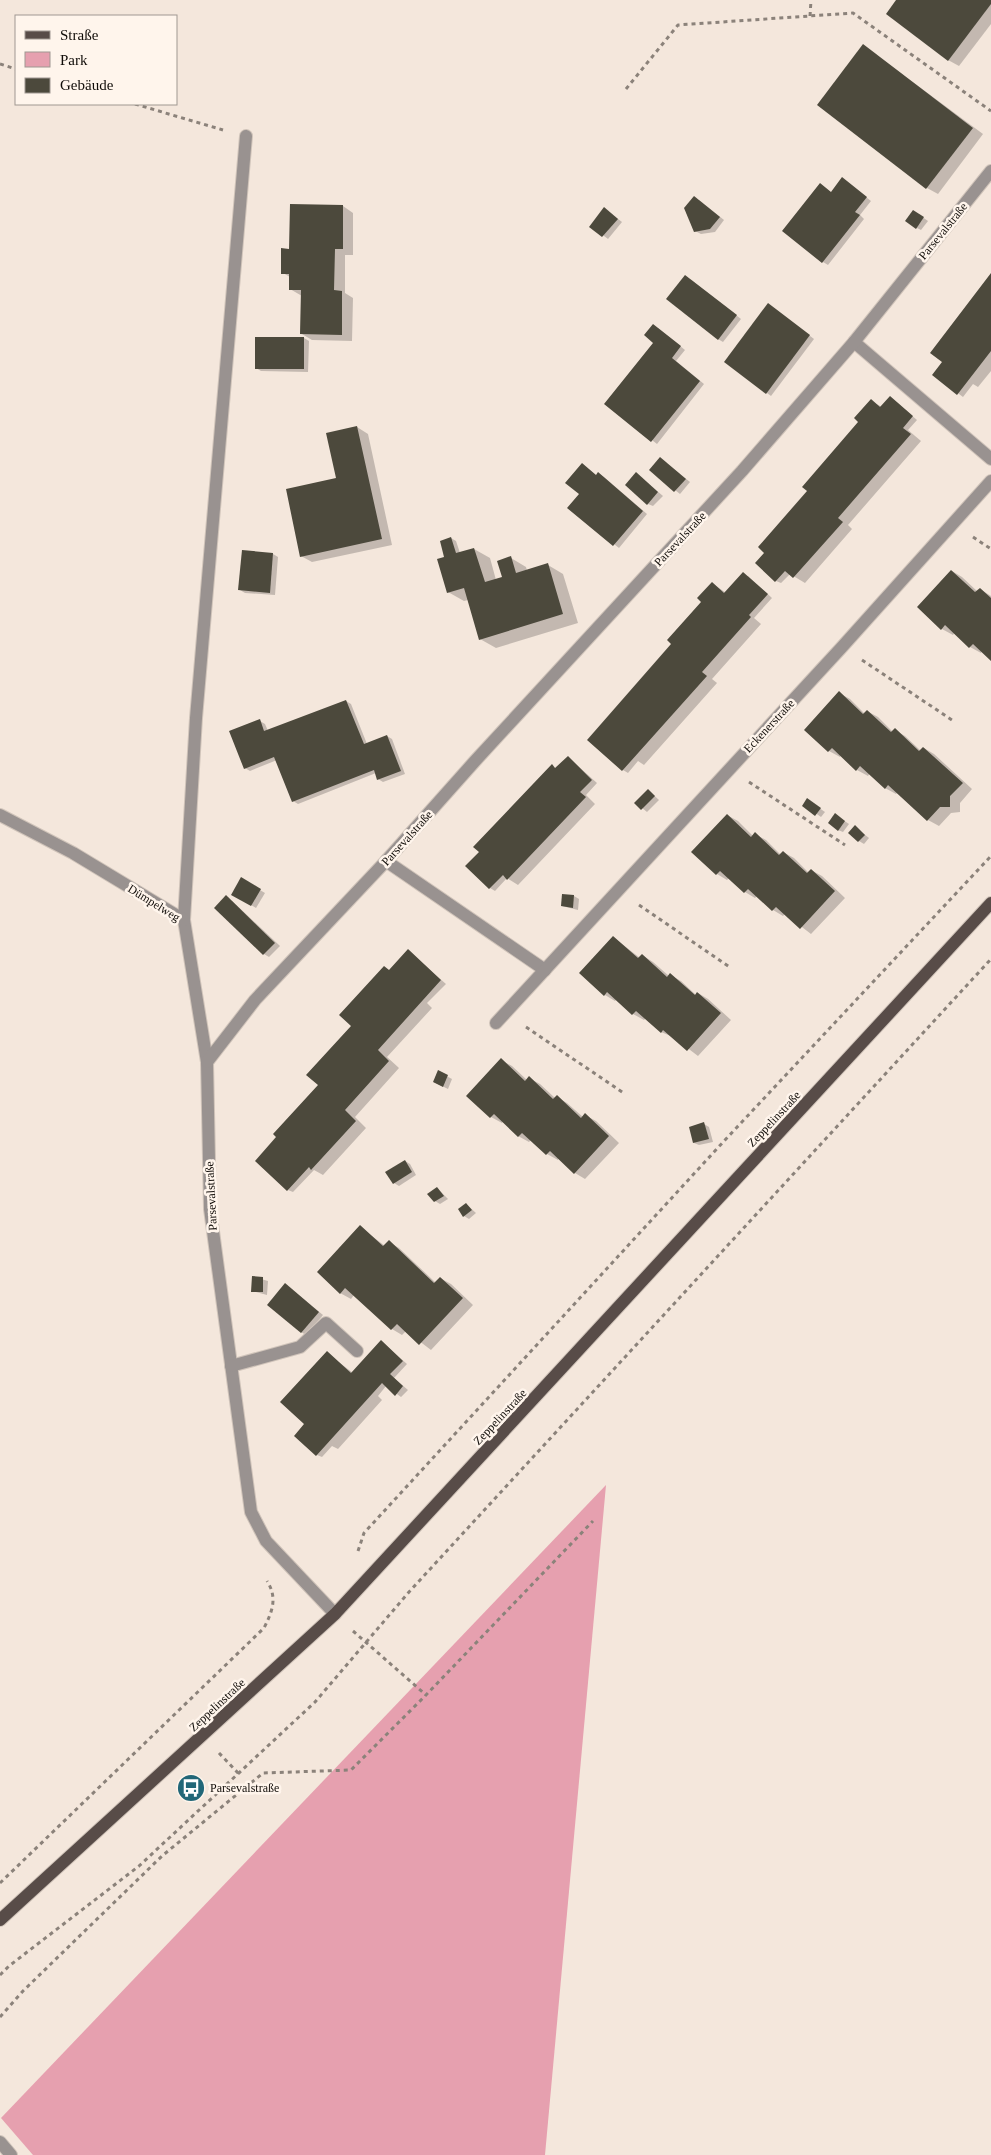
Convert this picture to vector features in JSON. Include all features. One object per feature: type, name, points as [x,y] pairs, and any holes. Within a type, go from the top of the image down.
[{"type":"main road","name":"Zeppelinstraße","points":[[0,1920],[335,1614],[991,903]]},
{"type":"street","points":[[184,920],[196,718],[246,136]]},
{"type":"street","name":"Parsevalstraße","points":[[335,1614],[266,1540],[251,1512],[210,1210],[207,1062],[255,1000],[386,861],[742,471],[854,342],[991,171]]},
{"type":"street","points":[[854,342],[991,459]]},
{"type":"street","name":"Eckenerstraße","points":[[496,1023],[842,647],[991,481]]},
{"type":"street","name":"Dümpelweg","points":[[0,815],[73,853],[184,920],[207,1062]]},
{"type":"street","points":[[386,861],[545,970]]},
{"type":"street","points":[[231,1366],[300,1346],[326,1323],[357,1350]]},
{"type":"street","points":[[0,2142],[11,2155]]},
{"type":"path","points":[[810,16],[811,0]]},
{"type":"path","points":[[810,5],[815,0]]},
{"type":"path","points":[[626,89],[678,25],[853,13],[991,111]]},
{"type":"path","points":[[0,64],[15,69]]},
{"type":"path","points":[[138,105],[246,136]]},
{"type":"path","points":[[842,647],[955,722]]},
{"type":"path","points":[[729,768],[845,845]]},
{"type":"path","points":[[355,1560],[364,1533],[718,1147],[991,856]]},
{"type":"path","points":[[618,890],[731,968]]},
{"type":"path","points":[[0,1975],[9,1966],[139,1866],[316,1702],[423,1577],[991,959]]},
{"type":"path","points":[[505,1012],[625,1094]]},
{"type":"path","points":[[0,2017],[23,1991],[162,1856],[263,1773],[351,1770],[426,1695],[592,1521]]},
{"type":"path","points":[[0,1883],[264,1628],[273,1609],[273,1590],[264,1575],[281,1555]]},
{"type":"path","points":[[335,1614],[426,1695]]},
{"type":"green space","points":[[606,1485],[545,2155],[33,2155],[1,2118]]},
{"type":"building","points":[[896,0],[991,0],[991,4],[948,61],[886,14]]},
{"type":"building","points":[[863,44],[973,128],[926,189],[817,105]]},
{"type":"building","points":[[842,177],[867,197],[855,212],[860,215],[822,263],[782,231],[820,183],[831,192]]},
{"type":"building","points":[[694,196],[720,217],[710,229],[694,232],[684,208]]},
{"type":"building","points":[[290,204],[343,205],[343,249],[335,249],[334,290],[342,291],[342,335],[300,334],[301,290],[289,290],[289,274],[281,274],[281,248],[289,249]]},
{"type":"building","points":[[604,207],[618,219],[602,237],[589,227]]},
{"type":"building","points":[[913,210],[924,217],[916,229],[905,221]]},
{"type":"building","points":[[991,273],[991,351],[957,395],[932,375],[942,362],[930,353]]},
{"type":"building","points":[[685,275],[737,315],[718,340],[666,299]]},
{"type":"building","points":[[768,303],[810,335],[766,394],[724,362]]},
{"type":"building","points":[[653,324],[681,346],[672,358],[700,381],[651,442],[604,404],[653,343],[644,335]]},
{"type":"building","points":[[255,337],[304,337],[304,369],[255,369]]},
{"type":"building","points":[[890,396],[913,416],[903,428],[911,434],[838,518],[843,522],[793,578],[785,571],[775,582],[755,563],[764,553],[758,547],[807,491],[802,487],[858,422],[854,418],[871,399],[880,407]]},
{"type":"building","points":[[357,426],[382,539],[300,557],[286,489],[336,478],[326,433]]},
{"type":"building","points":[[660,457],[686,479],[674,492],[649,470]]},
{"type":"building","points":[[582,463],[596,475],[598,472],[643,511],[613,546],[567,508],[579,494],[565,483]]},
{"type":"building","points":[[636,472],[658,492],[647,505],[625,485]]},
{"type":"building","points":[[451,537],[456,553],[474,548],[485,582],[502,577],[497,561],[511,556],[516,573],[548,563],[563,614],[479,640],[464,588],[447,593],[437,559],[444,557],[440,541]]},
{"type":"building","points":[[242,550],[273,553],[270,593],[238,590]]},
{"type":"building","points":[[951,570],[975,592],[980,588],[991,598],[991,661],[973,644],[969,648],[945,625],[941,630],[917,607]]},
{"type":"building","points":[[743,572],[768,594],[749,615],[751,617],[702,672],[707,676],[622,771],[587,740],[671,644],[667,640],[701,602],[697,598],[712,582],[724,593]]},
{"type":"building","points":[[839,691],[863,714],[867,710],[891,732],[895,728],[919,751],[923,747],[963,783],[950,796],[950,807],[940,807],[927,821],[888,785],[885,789],[860,766],[856,771],[832,748],[828,752],[804,730]]},
{"type":"building","points":[[346,700],[364,744],[387,735],[401,771],[377,780],[374,770],[292,802],[274,757],[244,769],[229,731],[260,719],[264,731]]},
{"type":"building","points":[[568,756],[592,780],[580,792],[586,797],[507,880],[503,875],[489,889],[465,866],[479,852],[473,847],[552,764],[555,768]]},
{"type":"building","points":[[648,789],[655,796],[641,810],[634,803]]},
{"type":"building","points":[[807,798],[821,808],[815,816],[802,806]]},
{"type":"building","points":[[835,813],[845,821],[838,831],[828,823]]},
{"type":"building","points":[[727,814],[751,837],[755,832],[779,855],[783,851],[807,873],[811,869],[835,891],[800,929],[776,907],[772,911],[748,889],[744,893],[720,871],[716,875],[691,852]]},
{"type":"building","points":[[855,825],[865,835],[858,842],[848,833]]},
{"type":"building","points":[[241,877],[261,889],[251,906],[231,895]]},
{"type":"building","points":[[562,894],[574,895],[573,908],[561,906]]},
{"type":"building","points":[[226,895],[275,943],[263,955],[214,908]]},
{"type":"building","points":[[613,936],[638,958],[642,954],[667,977],[670,973],[695,995],[697,992],[721,1013],[687,1051],[663,1030],[661,1033],[636,1011],[632,1015],[607,992],[604,996],[579,973]]},
{"type":"building","points":[[408,949],[441,980],[378,1050],[389,1061],[345,1110],[356,1121],[311,1170],[309,1167],[287,1191],[255,1161],[276,1137],[273,1134],[318,1085],[306,1075],[351,1026],[339,1015],[384,966],[389,970]]},
{"type":"building","points":[[501,1058],[525,1081],[529,1076],[553,1099],[557,1095],[581,1118],[585,1113],[609,1136],[574,1174],[550,1151],[546,1155],[522,1133],[518,1137],[494,1114],[490,1118],[466,1096]]},
{"type":"building","points":[[438,1070],[448,1075],[443,1087],[433,1082]]},
{"type":"building","points":[[704,1122],[709,1139],[693,1143],[689,1127]]},
{"type":"building","points":[[405,1160],[412,1172],[393,1184],[385,1172]]},
{"type":"building","points":[[437,1187],[444,1196],[434,1202],[427,1194]]},
{"type":"building","points":[[466,1203],[472,1210],[463,1217],[458,1209]]},
{"type":"building","points":[[360,1225],[383,1246],[389,1240],[434,1283],[440,1277],[463,1298],[419,1345],[397,1324],[391,1330],[345,1288],[340,1294],[317,1272]]},
{"type":"building","points":[[252,1276],[263,1277],[263,1292],[251,1292]]},
{"type":"building","points":[[285,1283],[319,1312],[301,1333],[267,1305]]},
{"type":"building","points":[[381,1340],[403,1361],[390,1374],[403,1386],[395,1396],[382,1383],[316,1456],[294,1436],[304,1424],[280,1402],[327,1351],[351,1373]]},
{"type":"place","name":"Parsevalstraße","points":[[191,1788]]}]
